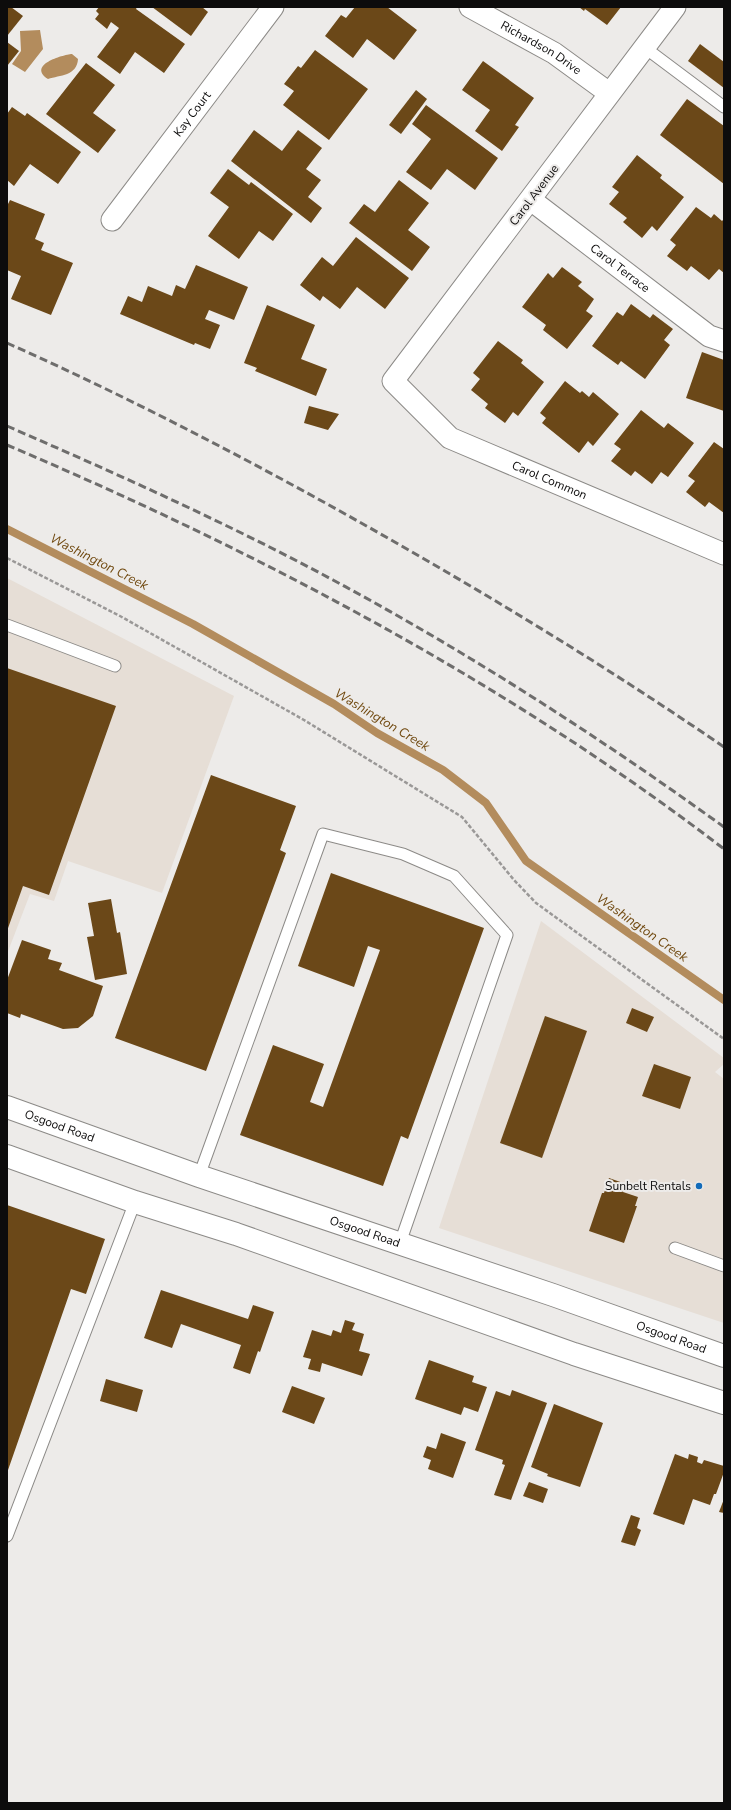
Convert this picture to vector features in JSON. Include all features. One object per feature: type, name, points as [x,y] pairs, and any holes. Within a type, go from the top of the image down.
[{"type":"main road","name":"Osgood Road","points":[[7,1106],[199,1176],[554,1295],[724,1356]]},
{"type":"main road","points":[[7,1156],[135,1202],[243,1236],[574,1354],[724,1403]]},
{"type":"street","name":"Kay Court","points":[[112,220],[273,7]]},
{"type":"street","name":"Richardson Drive","points":[[470,7],[554,53],[609,93]]},
{"type":"street","name":"Carol Avenue","points":[[392,381],[531,200],[609,93],[675,7]]},
{"type":"street","name":"Carol Terrace","points":[[531,200],[716,338]]},
{"type":"street","name":"Carol Common","points":[[392,381],[450,438],[724,554]]},
{"type":"lane","points":[[644,47],[724,107]]},
{"type":"lane","points":[[7,624],[115,666]]},
{"type":"lane","points":[[199,1176],[323,834],[403,854],[454,876],[507,935],[400,1243]]},
{"type":"lane","points":[[7,1536],[135,1202]]},
{"type":"lane","points":[[675,1248],[724,1266]]},
{"type":"path","points":[[7,558],[141,628],[304,720],[462,817],[514,880],[536,903],[724,1039]]},
{"type":"shaded area","points":[[40,30],[43,49],[25,72],[12,64],[21,51],[20,31]]},
{"type":"shaded area","points":[[72,54],[78,59],[75,69],[71,72],[48,79],[43,74],[41,69],[48,62],[61,56]]},
{"type":"shaded area","points":[[7,578],[234,696],[162,893],[68,861],[54,901],[30,894],[7,954]]},
{"type":"shaded area","points":[[541,921],[724,1058],[724,1064],[715,1072],[724,1079],[724,1323],[439,1228]]},
{"type":"building","points":[[7,7],[11,7],[23,16],[7,36]]},
{"type":"building","points":[[99,7],[137,7],[136,9],[185,44],[164,73],[135,52],[120,74],[97,57],[119,28],[111,22],[107,29],[95,19],[99,14],[96,11]]},
{"type":"building","points":[[152,7],[202,7],[208,12],[191,36]]},
{"type":"building","points":[[355,7],[387,7],[417,30],[394,60],[367,39],[353,58],[325,36],[341,15],[346,18]]},
{"type":"building","points":[[579,7],[621,7],[607,25],[585,9],[584,11]]},
{"type":"building","points":[[7,42],[19,51],[7,66]]},
{"type":"building","points":[[700,44],[724,62],[724,88],[688,61]]},
{"type":"building","points":[[315,50],[368,89],[329,140],[283,105],[294,91],[284,84],[298,66],[301,68]]},
{"type":"building","points":[[483,61],[534,98],[515,125],[519,127],[502,151],[475,131],[490,110],[462,90]]},
{"type":"building","points":[[86,63],[115,85],[93,113],[116,130],[98,153],[46,114]]},
{"type":"building","points":[[416,90],[427,99],[401,134],[389,125]]},
{"type":"building","points":[[687,99],[724,126],[724,184],[660,135]]},
{"type":"building","points":[[426,105],[498,158],[475,190],[447,169],[431,190],[406,172],[431,139],[412,124]]},
{"type":"building","points":[[12,107],[25,116],[27,113],[81,152],[58,184],[30,164],[14,186],[7,180],[7,114]]},
{"type":"building","points":[[254,130],[282,151],[298,130],[322,148],[306,169],[321,180],[308,197],[322,208],[311,223],[231,161]]},
{"type":"building","points":[[637,155],[662,175],[660,178],[684,197],[657,231],[652,226],[642,238],[623,222],[627,218],[609,204],[619,192],[612,187]]},
{"type":"building","points":[[228,169],[249,185],[251,182],[293,214],[273,241],[259,231],[239,259],[208,236],[229,207],[210,193]]},
{"type":"building","points":[[399,180],[429,203],[408,230],[430,247],[412,271],[349,223],[364,204],[375,212]]},
{"type":"building","points":[[10,200],[45,214],[35,239],[44,243],[41,250],[73,263],[51,315],[11,299],[21,276],[7,270],[7,206]]},
{"type":"building","points":[[696,207],[711,218],[714,214],[722,221],[724,219],[724,273],[719,269],[709,280],[691,266],[687,271],[667,256],[676,245],[670,240]]},
{"type":"building","points":[[356,237],[409,278],[385,309],[357,287],[340,309],[323,296],[320,301],[300,285],[322,257],[333,266]]},
{"type":"building","points":[[196,265],[248,287],[234,320],[209,310],[205,319],[220,325],[210,349],[195,343],[194,345],[120,314],[128,296],[142,302],[148,286],[172,296],[176,285],[185,289]]},
{"type":"building","points":[[562,267],[582,282],[578,286],[594,299],[586,311],[593,316],[567,349],[543,330],[546,325],[522,307],[548,273],[553,278]]},
{"type":"building","points":[[631,304],[650,318],[653,314],[673,329],[664,340],[670,345],[645,379],[621,361],[618,365],[592,346],[617,312],[623,316]]},
{"type":"building","points":[[267,305],[315,325],[301,359],[327,369],[316,396],[255,371],[257,368],[244,363]]},
{"type":"building","points":[[498,341],[523,360],[521,363],[544,382],[518,416],[513,412],[505,423],[485,408],[488,404],[471,390],[480,379],[473,373]]},
{"type":"building","points":[[702,352],[724,360],[724,411],[686,398]]},
{"type":"building","points":[[565,381],[580,393],[582,391],[589,397],[593,392],[619,414],[593,446],[588,441],[579,453],[542,423],[546,418],[540,413]]},
{"type":"building","points":[[309,406],[339,414],[328,430],[304,423]]},
{"type":"building","points":[[641,410],[664,428],[668,423],[694,443],[668,477],[661,472],[652,484],[635,471],[631,476],[611,461],[621,449],[614,444]]},
{"type":"building","points":[[714,442],[724,449],[724,513],[709,502],[705,507],[686,492],[695,481],[688,476]]},
{"type":"building","points":[[7,668],[116,706],[49,895],[23,886],[7,931]]},
{"type":"building","points":[[211,775],[296,806],[280,850],[286,853],[206,1071],[115,1038]]},
{"type":"building","points":[[331,873],[484,928],[408,1139],[401,1136],[383,1186],[240,1135],[273,1045],[324,1064],[310,1102],[323,1107],[380,950],[368,946],[354,987],[298,966]]},
{"type":"building","points":[[111,899],[117,933],[120,932],[127,974],[95,980],[87,937],[94,936],[88,903]]},
{"type":"building","points":[[22,940],[51,950],[48,959],[62,963],[59,970],[103,986],[93,1016],[78,1028],[63,1029],[21,1014],[20,1018],[7,1013],[7,980]]},
{"type":"building","points":[[632,1008],[654,1017],[647,1032],[626,1023]]},
{"type":"building","points":[[545,1016],[587,1031],[542,1158],[500,1143]]},
{"type":"building","points":[[654,1064],[691,1077],[680,1109],[642,1096]]},
{"type":"building","points":[[609,1178],[626,1184],[623,1192],[638,1197],[635,1206],[637,1206],[624,1243],[589,1231],[602,1193],[604,1193]]},
{"type":"building","points":[[7,1205],[105,1239],[86,1294],[71,1289],[7,1473]]},
{"type":"building","points":[[161,1290],[248,1319],[253,1305],[274,1312],[260,1352],[258,1351],[250,1374],[233,1368],[241,1345],[181,1324],[172,1348],[144,1338]]},
{"type":"building","points":[[345,1320],[355,1323],[352,1330],[364,1334],[359,1351],[370,1354],[362,1376],[322,1363],[320,1372],[308,1369],[311,1359],[303,1357],[312,1330],[331,1336],[333,1330],[341,1333]]},
{"type":"building","points":[[429,1360],[474,1376],[472,1382],[487,1387],[478,1412],[464,1407],[461,1415],[415,1399]]},
{"type":"building","points":[[106,1379],[143,1390],[137,1412],[100,1401]]},
{"type":"building","points":[[292,1386],[325,1398],[314,1424],[282,1412]]},
{"type":"building","points":[[512,1390],[547,1403],[511,1500],[494,1495],[505,1465],[502,1464],[503,1460],[475,1450],[496,1391],[510,1396]]},
{"type":"building","points":[[554,1404],[603,1423],[580,1487],[547,1476],[548,1474],[531,1467]]},
{"type":"building","points":[[441,1433],[466,1442],[453,1478],[428,1469],[431,1460],[423,1457],[427,1446],[436,1449]]},
{"type":"building","points":[[675,1454],[688,1459],[689,1454],[698,1457],[697,1462],[702,1464],[704,1460],[724,1466],[724,1472],[716,1494],[714,1494],[710,1505],[693,1499],[684,1525],[653,1514]]},
{"type":"building","points":[[529,1482],[548,1489],[543,1503],[523,1496]]},
{"type":"building","points":[[724,1499],[724,1513],[719,1512]]},
{"type":"building","points":[[631,1515],[640,1518],[637,1528],[641,1530],[635,1546],[621,1542]]},
{"type":"waterway","name":"Washington Creek","points":[[7,529],[193,624],[334,704],[377,733],[443,770],[486,803],[526,861],[724,1000]]},
{"type":"railway","points":[[7,343],[89,381],[210,441],[380,533],[579,652],[724,747]]},
{"type":"railway","points":[[7,426],[212,519],[293,559],[384,608],[533,697],[724,827]]},
{"type":"railway","points":[[7,445],[101,486],[195,530],[378,624],[468,676],[555,730],[641,788],[724,849]]},
{"type":"place","name":"Sunbelt Rentals","points":[[699,1186]]}]
